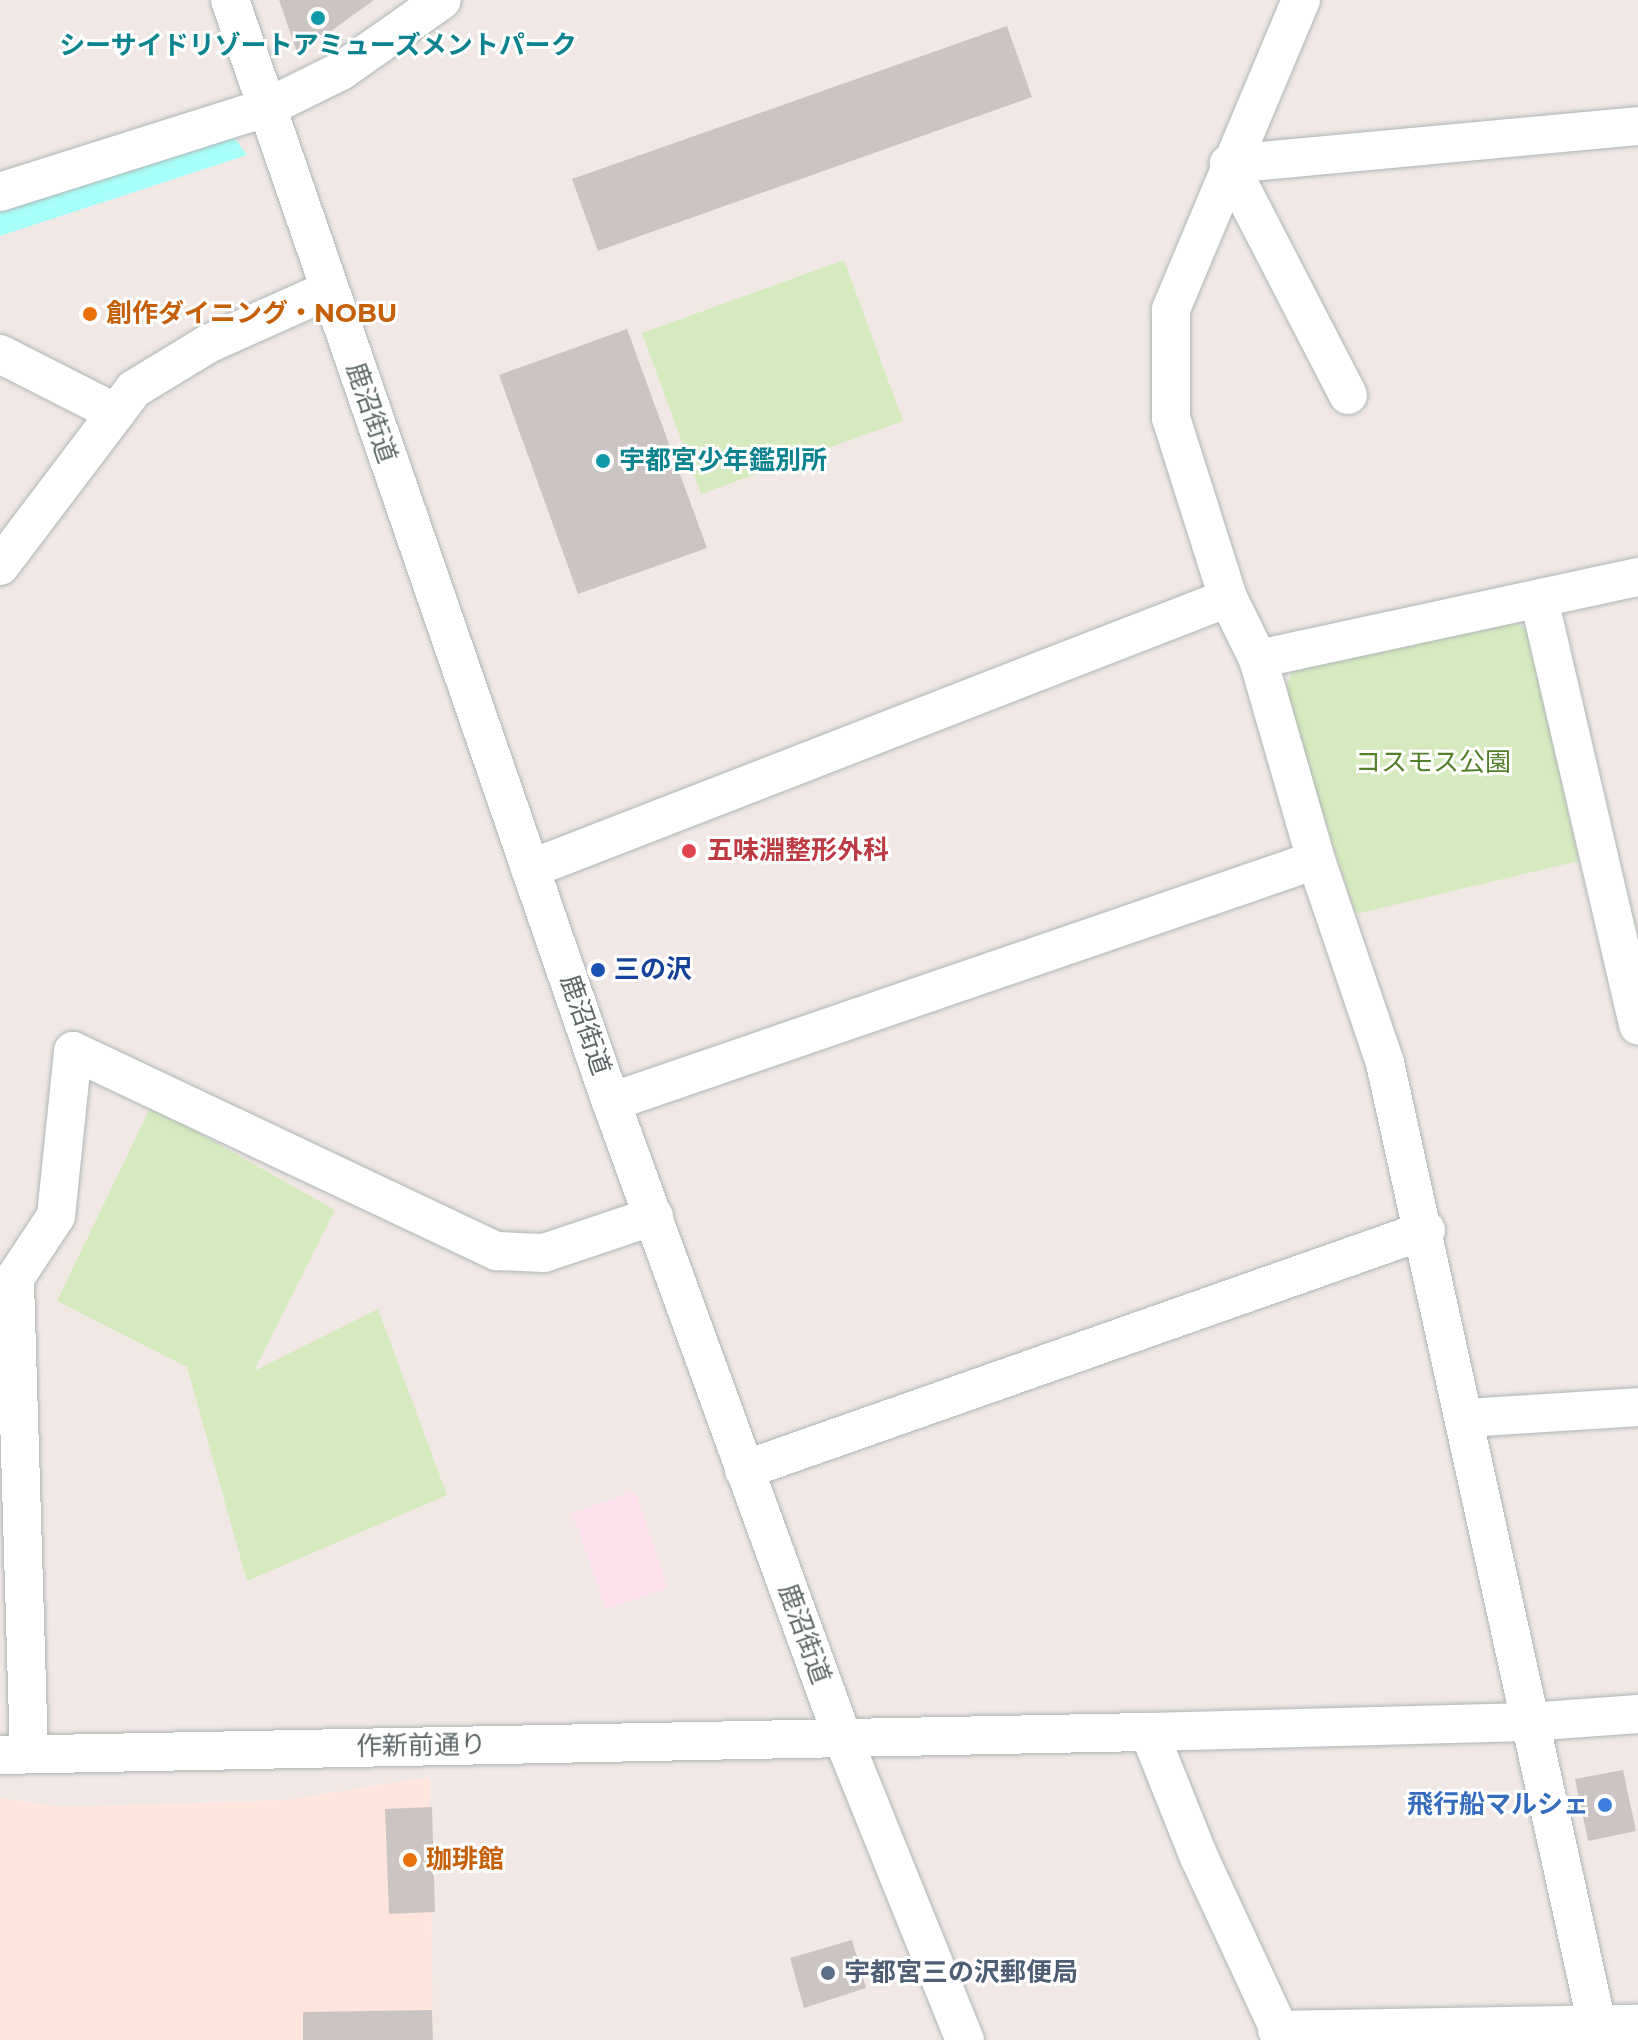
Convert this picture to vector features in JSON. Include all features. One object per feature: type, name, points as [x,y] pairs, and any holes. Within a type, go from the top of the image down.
[{"type":"street","name":"鹿沼街道","points":[[230,0],[611,1102],[842,1736],[965,2040]]},
{"type":"street","points":[[0,192],[268,107],[341,71],[442,0]]},
{"type":"street","points":[[1301,0],[1229,164],[1171,310],[1171,418],[1228,598],[1258,659],[1316,860],[1385,1063],[1426,1230],[1528,1722],[1597,2025]]},
{"type":"street","points":[[1229,164],[1638,126]]},
{"type":"street","points":[[1229,164],[1348,395]]},
{"type":"street","points":[[0,566],[134,389],[208,344],[329,290]]},
{"type":"street","points":[[0,354],[116,413]]},
{"type":"street","points":[[1258,659],[1638,577]]},
{"type":"street","points":[[530,869],[1228,598]]},
{"type":"street","points":[[1539,599],[1638,1026]]},
{"type":"street","points":[[611,1102],[1316,860]]},
{"type":"street","points":[[14,1755],[15,1278],[56,1216],[73,1051],[497,1251],[544,1253],[654,1216]]},
{"type":"street","points":[[744,1470],[1426,1230]]},
{"type":"street","points":[[1465,1418],[1638,1407]]},
{"type":"street","name":"作新前通り","points":[[14,1755],[1149,1732],[1528,1722],[1638,1714]]},
{"type":"street","points":[[1149,1732],[1281,2035],[1638,2024]]},
{"type":"shaded area","points":[[635,1491],[668,1588],[606,1609],[572,1513]]},
{"type":"shaded area","points":[[430,1777],[433,2040],[0,2040],[0,1798],[60,1807],[285,1800]]},
{"type":"green space","points":[[844,260],[903,421],[701,494],[642,333]]},
{"type":"green space","name":"コスモス公園","points":[[1507,617],[1528,630],[1579,861],[1356,914],[1283,695],[1293,670]]},
{"type":"green space","points":[[151,1106],[335,1210],[254,1371],[378,1309],[447,1495],[247,1581],[187,1367],[57,1301]]},
{"type":"water","points":[[233,136],[247,155],[0,236],[0,210]]},
{"type":"building","name":"シーサイドリゾートアミューズメントパーク","points":[[279,0],[374,0],[298,55]]},
{"type":"building","points":[[1007,26],[1032,97],[598,251],[572,179]]},
{"type":"building","name":"宇都宮少年鑑別所","points":[[627,329],[707,548],[578,594],[499,375]]},
{"type":"building","name":"飛行船マルシェ","points":[[1623,1770],[1636,1831],[1588,1841],[1575,1779]]},
{"type":"building","name":"珈琲館","points":[[432,1807],[435,1912],[389,1914],[385,1809]]},
{"type":"building","name":"宇都宮三の沢郵便局","points":[[852,1940],[866,1988],[804,2008],[790,1958]]},
{"type":"building","points":[[432,2010],[433,2040],[303,2040],[303,2012]]},
{"type":"place","name":"シーサイドリゾートアミューズメントパーク","points":[[318,18]]},
{"type":"place","name":"創作ダイニング・NOBU","points":[[90,314]]},
{"type":"place","name":"宇都宮少年鑑別所","points":[[603,461]]},
{"type":"place","name":"五味淵整形外科","points":[[689,851]]},
{"type":"place","name":"三の沢","points":[[598,970]]},
{"type":"place","name":"飛行船マルシェ","points":[[1605,1805]]},
{"type":"place","name":"珈琲館","points":[[410,1860]]},
{"type":"place","name":"宇都宮三の沢郵便局","points":[[828,1973]]}]
